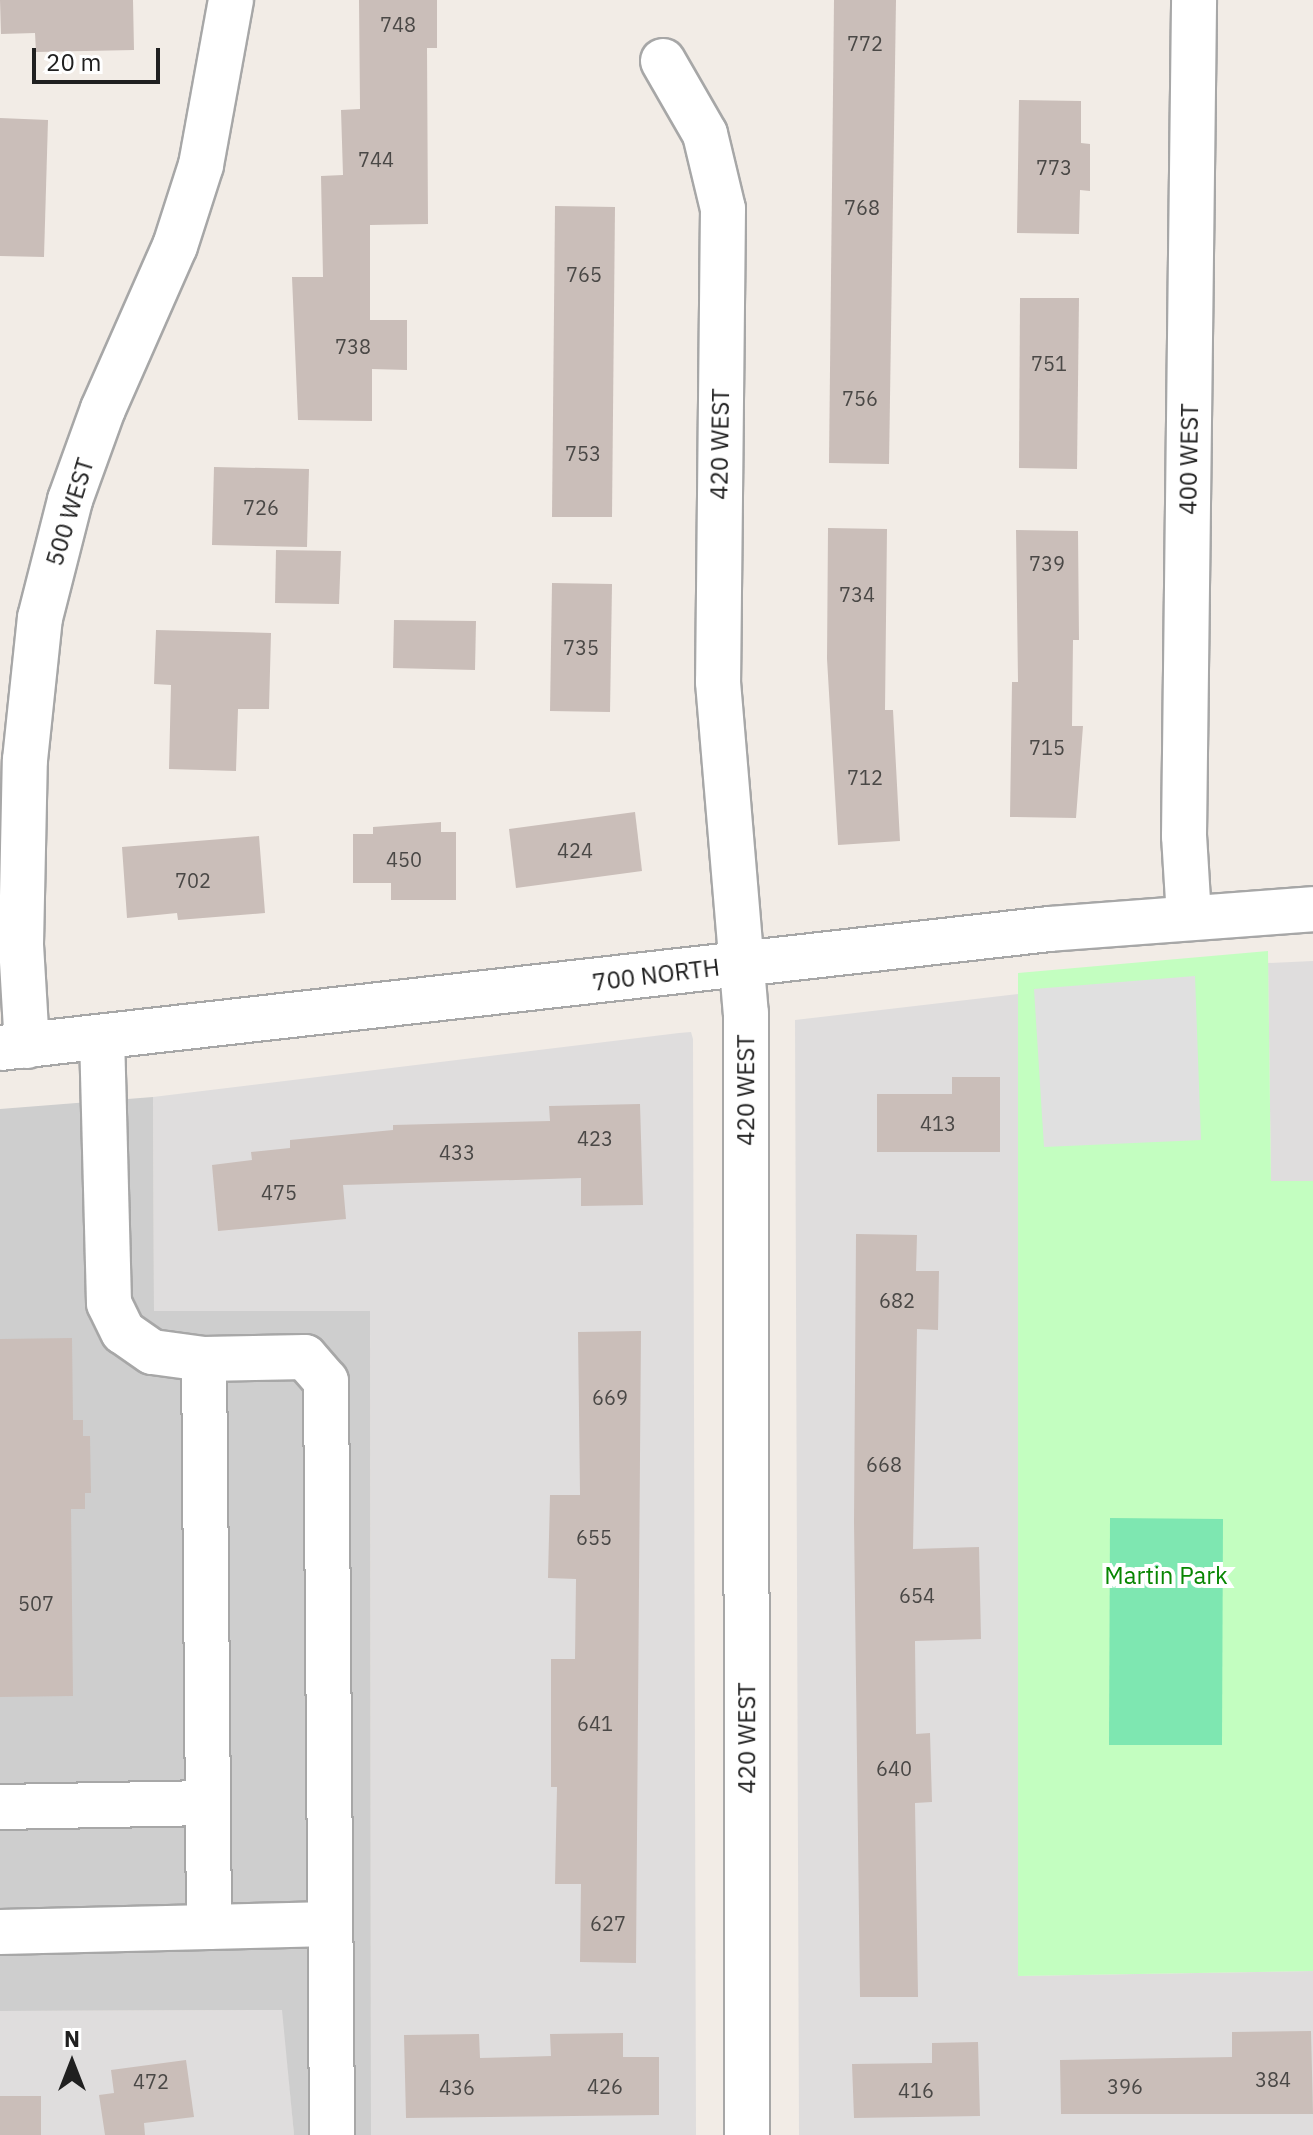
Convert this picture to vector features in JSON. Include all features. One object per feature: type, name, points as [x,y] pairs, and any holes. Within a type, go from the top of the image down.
[{"type":"street","name":"500 WEST","points":[[13,1047],[21,944],[25,760],[40,618],[70,500],[103,409],[175,246],[201,165],[231,0]]},
{"type":"street","name":"400 WEST","points":[[1189,917],[1184,836],[1194,0]]},
{"type":"street","name":"420 WEST","points":[[663,61],[705,134],[723,209],[718,682],[743,964],[747,2135]]},
{"type":"street","name":"700 NORTH","points":[[13,1047],[743,964],[1189,917],[1313,909]]},
{"type":"street","points":[[102,1039],[109,1303],[123,1332],[152,1352],[204,1359],[305,1357],[326,1381],[332,2135]]},
{"type":"street","points":[[204,1359],[209,1927]]},
{"type":"street","points":[[0,1807],[208,1803]]},
{"type":"street","points":[[0,1932],[330,1924]]},
{"type":"shaded area","points":[[1313,961],[1313,1181],[1271,1181],[1268,963]]},
{"type":"shaded area","points":[[1195,976],[1201,1140],[1044,1147],[1034,989]]},
{"type":"shaded area","points":[[1018,994],[1018,1976],[1313,1971],[1313,2135],[799,2135],[795,1020]]},
{"type":"shaded area","points":[[691,1032],[696,2135],[371,2135],[370,1311],[154,1311],[153,1097]]},
{"type":"shaded area","points":[[153,1097],[154,1311],[370,1311],[371,2135],[294,2135],[282,2010],[0,2011],[0,1109]]},
{"type":"shaded area","points":[[283,2010],[294,2135],[0,2135],[0,2011]]},
{"type":"green space","name":"Martin Park","points":[[1268,951],[1271,1181],[1313,1181],[1313,1971],[1018,1976],[1018,973]]},
{"type":"green space","points":[[1110,1518],[1223,1519],[1222,1745],[1109,1745]]},
{"type":"building","points":[[0,0],[133,0],[134,50],[36,52],[35,33],[1,34]]},
{"type":"building","points":[[359,0],[437,0],[437,48],[427,48],[428,224],[370,225],[370,320],[407,320],[407,370],[372,369],[372,421],[298,420],[292,277],[323,277],[321,176],[343,175],[341,110],[360,109]]},
{"type":"building","points":[[834,0],[896,0],[889,464],[829,463]]},
{"type":"building","points":[[1019,100],[1081,101],[1081,143],[1090,144],[1090,191],[1080,190],[1079,234],[1017,233]]},
{"type":"building","points":[[0,118],[48,120],[44,257],[0,256]]},
{"type":"building","points":[[555,206],[615,207],[612,517],[552,517]]},
{"type":"building","points":[[1020,298],[1079,298],[1077,469],[1019,468]]},
{"type":"building","points":[[214,467],[309,469],[307,547],[212,545]]},
{"type":"building","points":[[828,528],[887,529],[885,710],[893,710],[900,841],[838,845],[827,659]]},
{"type":"building","points":[[1016,530],[1078,531],[1079,640],[1073,640],[1072,726],[1083,726],[1076,818],[1010,817],[1012,682],[1018,682]]},
{"type":"building","points":[[276,550],[341,551],[339,604],[275,603]]},
{"type":"building","points":[[552,583],[612,584],[610,712],[550,711]]},
{"type":"building","points":[[394,620],[476,621],[475,670],[393,668]]},
{"type":"building","points":[[156,630],[271,633],[269,709],[238,709],[236,771],[169,769],[171,685],[154,684]]},
{"type":"building","points":[[635,812],[642,871],[516,888],[509,829]]},
{"type":"building","points":[[441,822],[441,832],[456,832],[456,900],[391,900],[391,883],[353,883],[353,834],[373,834],[373,827]]},
{"type":"building","points":[[259,836],[265,913],[178,920],[177,913],[127,918],[122,847]]},
{"type":"building","points":[[952,1077],[1000,1077],[1000,1152],[877,1152],[877,1094],[952,1094]]},
{"type":"building","points":[[640,1104],[643,1205],[581,1206],[581,1178],[343,1185],[346,1219],[218,1231],[212,1165],[252,1160],[251,1152],[290,1148],[290,1140],[393,1130],[393,1125],[550,1121],[549,1106]]},
{"type":"building","points":[[856,1234],[917,1235],[916,1271],[939,1271],[938,1330],[917,1329],[913,1549],[979,1547],[981,1639],[915,1641],[916,1734],[930,1733],[932,1802],[915,1803],[918,1997],[860,1997],[854,1522]]},
{"type":"building","points":[[641,1331],[636,1963],[580,1962],[581,1884],[555,1884],[557,1787],[551,1787],[551,1659],[575,1659],[576,1579],[548,1578],[550,1495],[580,1495],[578,1332]]},
{"type":"building","points":[[72,1338],[73,1420],[83,1420],[83,1436],[90,1436],[91,1493],[85,1493],[85,1509],[71,1509],[73,1696],[0,1697],[0,1339]]},
{"type":"building","points":[[1311,2031],[1313,2114],[1061,2114],[1060,2060],[1232,2057],[1232,2032]]},
{"type":"building","points":[[623,2033],[623,2057],[659,2057],[659,2115],[406,2118],[404,2035],[479,2034],[480,2058],[551,2056],[550,2034]]},
{"type":"building","points":[[978,2042],[980,2116],[854,2118],[852,2064],[932,2063],[932,2043]]},
{"type":"building","points":[[186,2060],[194,2117],[144,2123],[145,2135],[105,2135],[99,2095],[114,2093],[111,2070]]},
{"type":"building","points":[[0,2096],[41,2096],[41,2135],[0,2135]]}]
